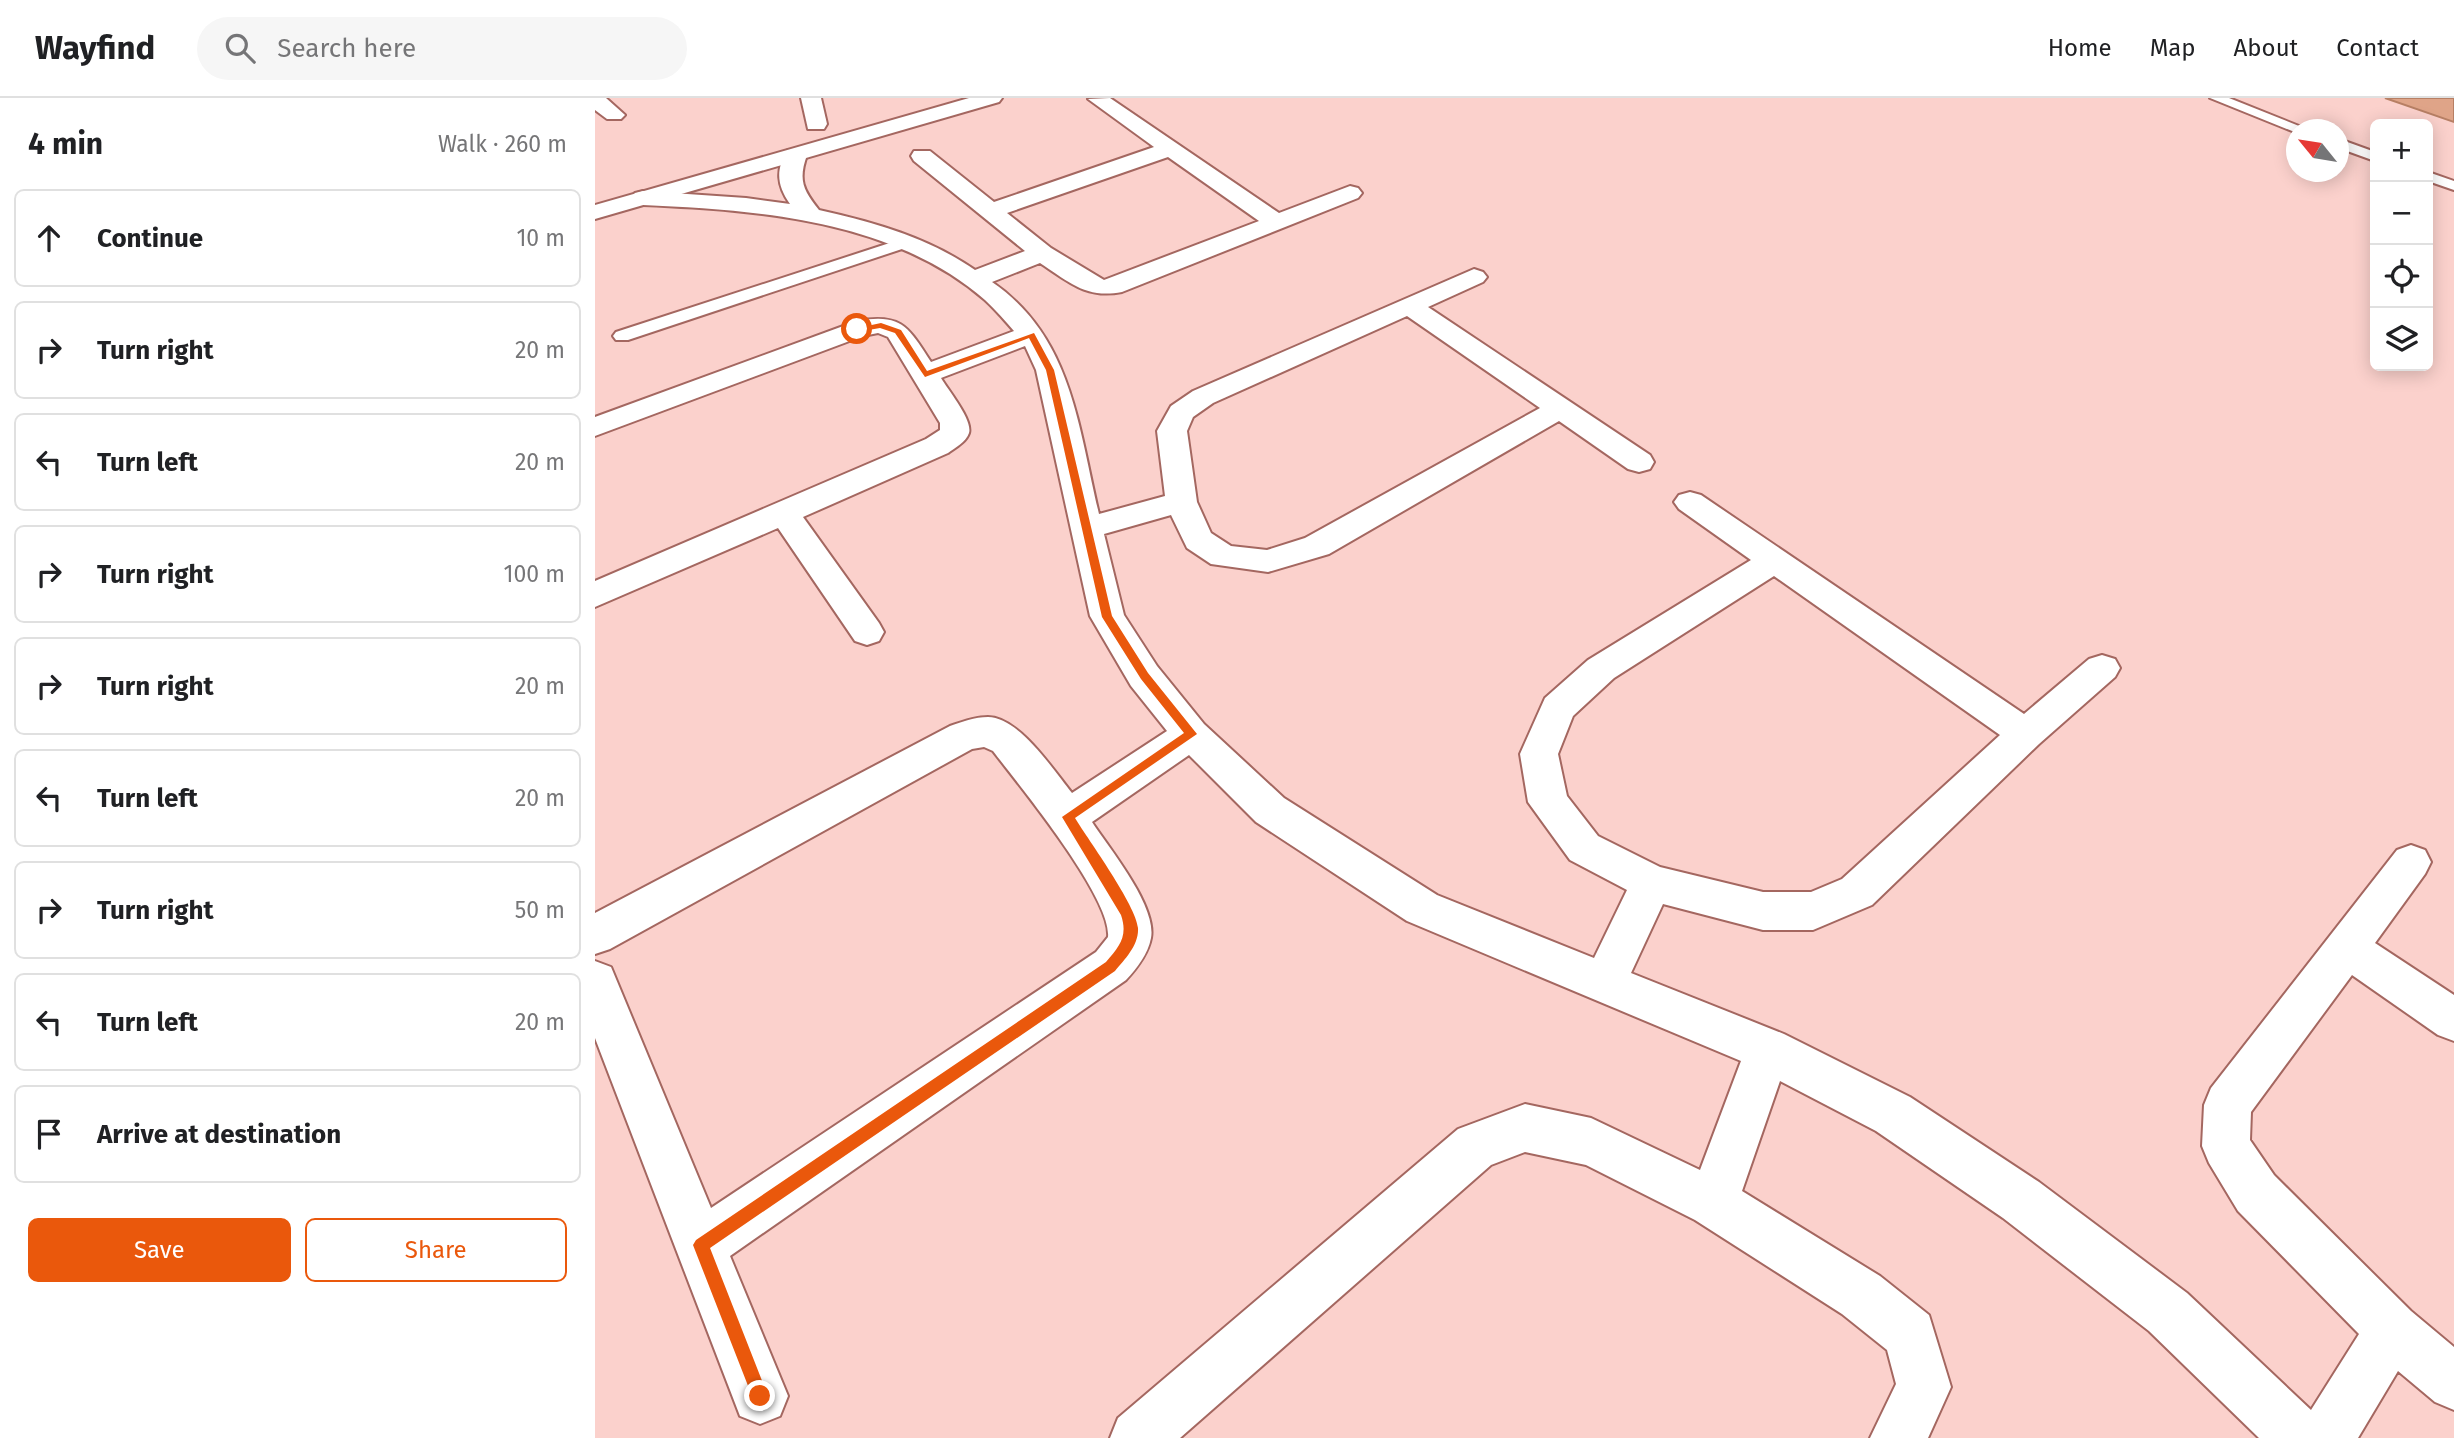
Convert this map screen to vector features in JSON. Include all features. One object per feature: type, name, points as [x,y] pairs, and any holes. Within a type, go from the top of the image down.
[{"type":"street","points":[[811,98],[816,124],[837,141]]},
{"type":"street","points":[[595,212],[992,98]]},
{"type":"street","points":[[1098,99],[1277,222]]},
{"type":"street","points":[[790,131],[840,117]]},
{"type":"street","points":[[988,212],[1170,149]]},
{"type":"street","points":[[796,155],[788,174],[790,190],[810,214]]},
{"type":"street","points":[[922,156],[1042,253],[1086,282],[1102,288],[1122,284],[1350,193]]},
{"type":"street","points":[[643,198],[759,205],[810,214],[869,229],[905,243],[973,280],[1007,306],[1032,334],[1050,370],[1107,617],[1144,676],[1191,734],[1270,810],[1422,908],[1768,1049],[1893,1114],[2021,1199],[2168,1312],[2299,1438]]},
{"type":"street","points":[[973,280],[1042,253]]},
{"type":"street","points":[[1474,277],[1203,397],[1181,412],[1172,431],[1181,502],[1198,540],[1223,556],[1268,561],[1317,546],[1560,409]]},
{"type":"street","points":[[1409,306],[1639,462]]},
{"type":"street","points":[[595,427],[857,329],[881,325],[898,332],[955,423],[954,434],[937,446],[595,595]]},
{"type":"street","points":[[925,374],[1032,334]]},
{"type":"street","points":[[1085,529],[1181,502]]},
{"type":"street","points":[[1690,502],[2026,734]]},
{"type":"street","points":[[784,513],[867,632]]},
{"type":"street","points":[[1773,561],[1601,668],[1558,708],[1539,754],[1548,802],[1584,848],[1652,883],[1763,911],[1813,911],[1857,892],[2026,734],[2102,668]]},
{"type":"street","points":[[595,935],[963,736],[989,731],[1006,741],[1068,817],[1127,913],[1132,929],[1126,949],[1111,967],[701,1245]]},
{"type":"street","points":[[1068,817],[1191,734]]},
{"type":"street","points":[[2411,862],[2228,1105],[2226,1146],[2256,1193],[2392,1330],[2454,1383]]},
{"type":"street","points":[[1604,984],[1652,883]]},
{"type":"street","points":[[2347,948],[2454,1020]]},
{"type":"street","points":[[595,981],[760,1396]]},
{"type":"street","points":[[1713,1202],[1768,1049]]},
{"type":"street","points":[[1138,1438],[1475,1146],[1525,1128],[1591,1142],[1713,1202],[1861,1295],[1910,1334],[1924,1387],[1898,1438]]},
{"type":"street","points":[[2326,1438],[2392,1330]]},
{"type":"lane","points":[[2217,98],[2286,124]]},
{"type":"lane","points":[[2349,147],[2370,155]]},
{"type":"lane","points":[[2433,178],[2454,186]]},
{"type":"lane","points":[[622,336],[905,243]]},
{"type":"building","points":[[2385,98],[2454,98],[2454,122]]},
{"type":"route","points":[[760,1396],[701,1245],[1111,967],[1126,949],[1132,929],[1127,913],[1068,817],[1191,734],[1144,676],[1107,617],[1050,370],[1032,334],[925,374],[898,332],[881,325],[857,329]]}]
